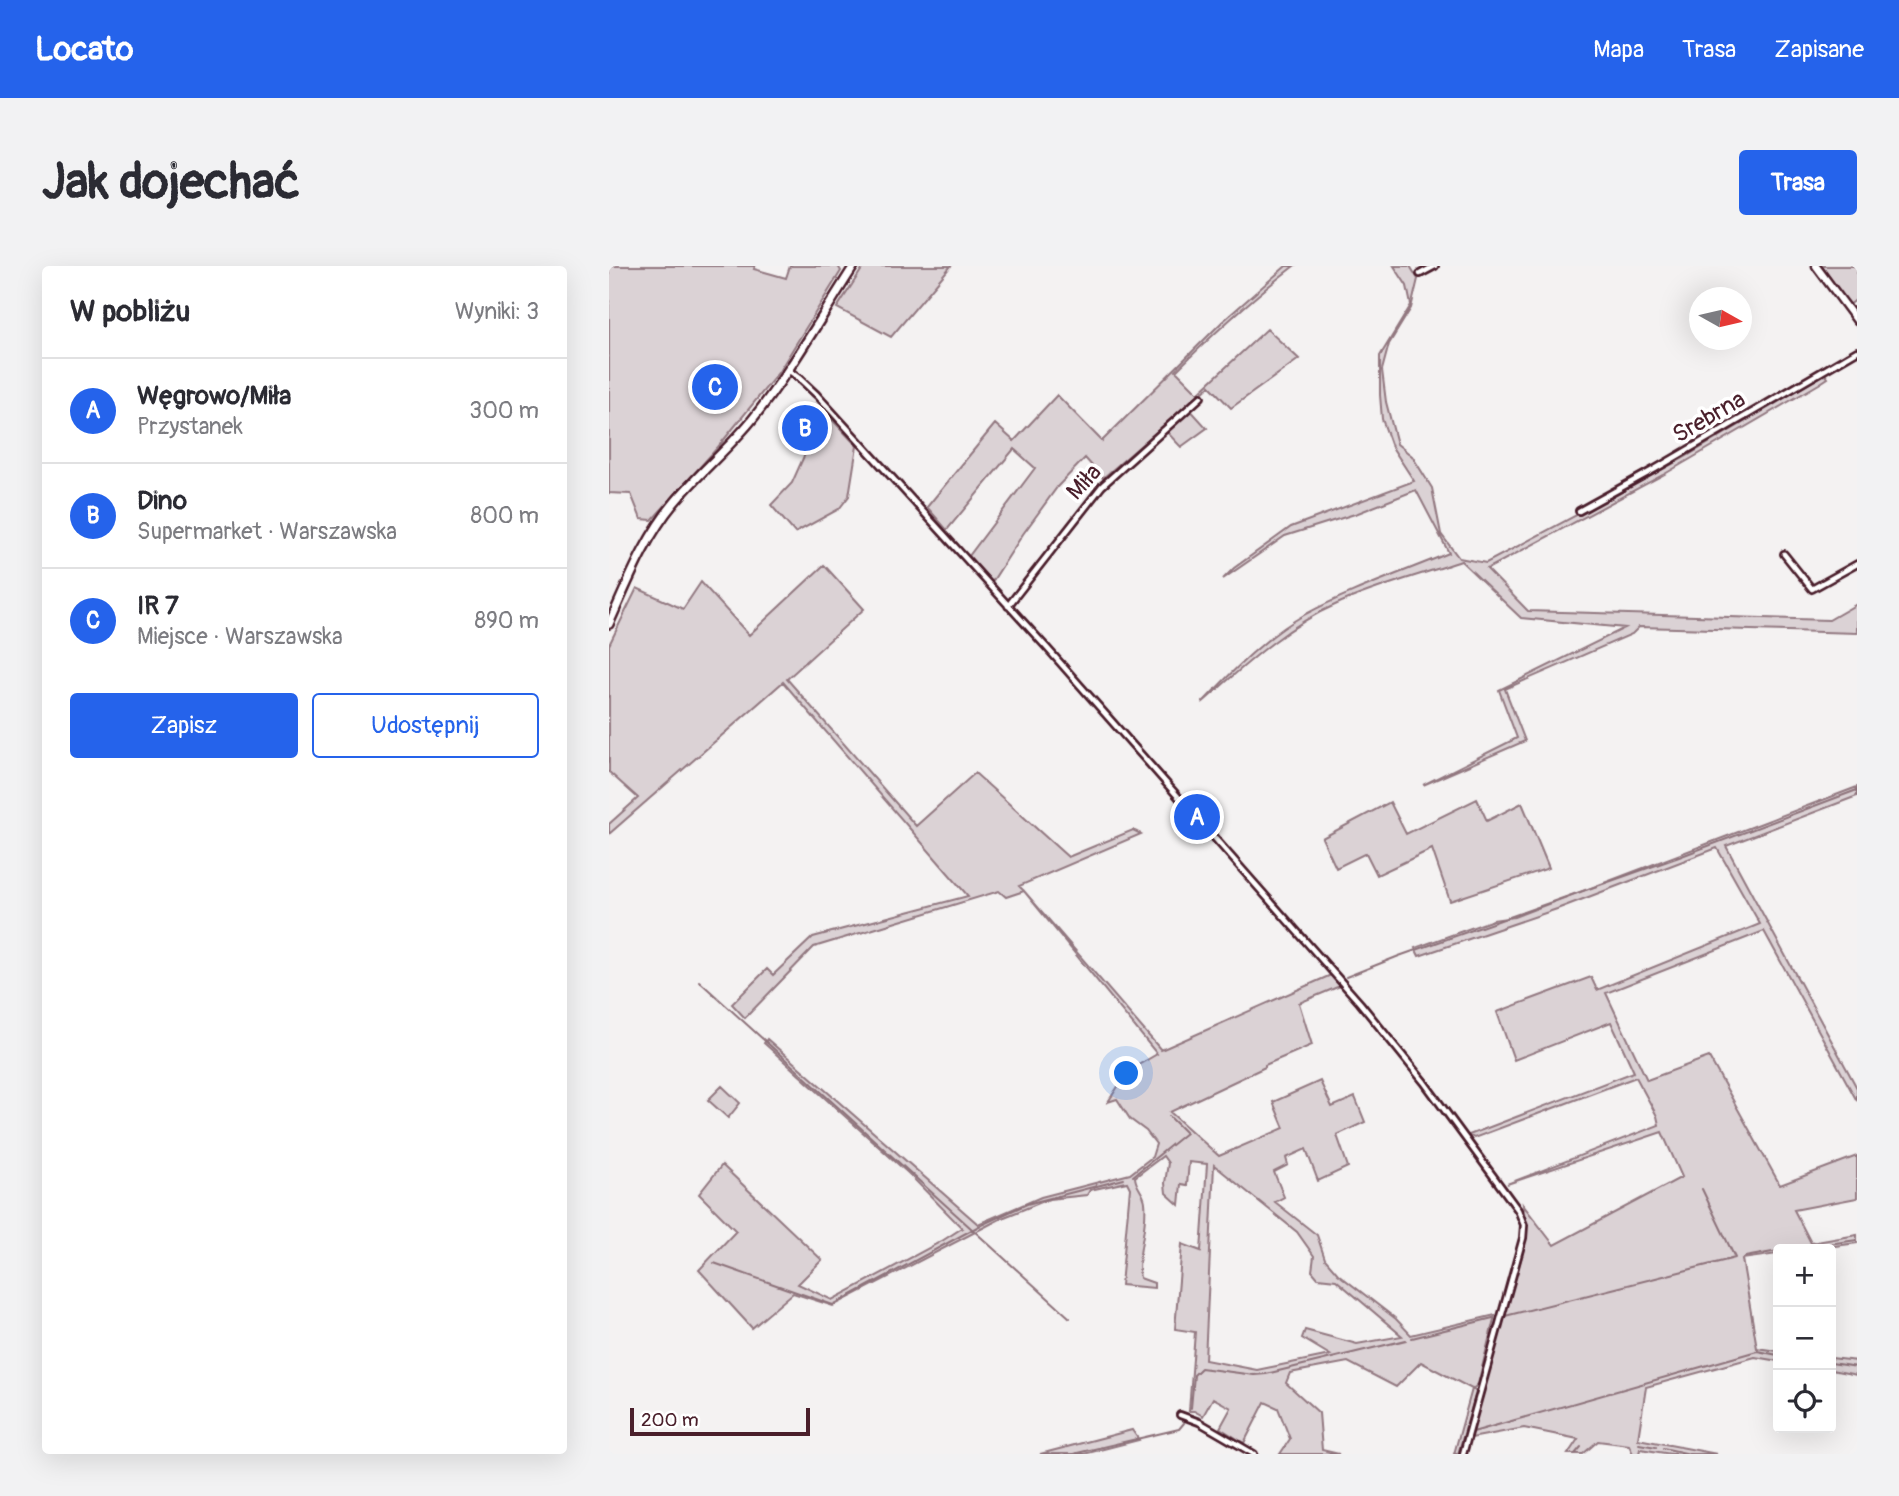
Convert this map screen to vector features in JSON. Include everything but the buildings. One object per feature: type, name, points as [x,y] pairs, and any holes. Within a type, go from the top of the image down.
[{"type":"main road","points":[[609,624],[649,539],[667,512],[751,421],[854,266]]},
{"type":"street","points":[[1420,274],[1435,266]]},
{"type":"street","points":[[1816,266],[1857,321]]},
{"type":"street","name":"Srebrna","points":[[1579,512],[1857,351]]},
{"type":"street","points":[[787,369],[817,395],[1008,606],[1360,1003],[1424,1082],[1518,1210],[1524,1225],[1524,1238],[1463,1454]]},
{"type":"street","name":"Miła","points":[[1008,606],[1102,486],[1201,397]]},
{"type":"street","points":[[1784,554],[1812,589],[1857,564]]},
{"type":"street","points":[[1181,1415],[1199,1422],[1254,1454]]},
{"type":"shaded area","points":[[609,266],[755,266],[754,269],[786,278],[790,266],[838,266],[841,271],[778,373],[718,447],[652,520],[641,519],[631,494],[609,493]]},
{"type":"shaded area","points":[[864,266],[951,266],[891,337],[837,308]]},
{"type":"shaded area","points":[[1286,266],[1294,266],[1233,317],[1176,371],[1198,393],[1267,329],[1299,359],[1231,408],[1210,386],[1187,406],[1207,428],[1181,447],[1162,427],[1103,478],[1085,458],[1058,486],[992,582],[969,556],[1035,468],[1014,449],[947,530],[927,507],[995,424],[1014,441],[1057,395],[1102,441],[1222,322]]},
{"type":"shaded area","points":[[1394,266],[1410,266],[1418,279],[1411,308],[1389,344],[1382,370],[1386,402],[1397,444],[1412,456],[1432,488],[1441,534],[1459,558],[1486,563],[1682,459],[1825,374],[1828,378],[1819,384],[1663,475],[1487,569],[1528,611],[1829,620],[1857,604],[1857,633],[1639,627],[1632,634],[1505,689],[1525,741],[1423,785],[1517,738],[1499,690],[1625,628],[1521,618],[1461,561],[1365,592],[1317,614],[1265,649],[1202,703],[1263,644],[1304,615],[1357,590],[1449,553],[1416,490],[1358,513],[1285,536],[1223,579],[1291,527],[1414,481],[1392,447],[1382,419],[1380,356],[1411,305],[1407,286]]},
{"type":"shaded area","points":[[1822,266],[1857,266],[1857,299],[1849,305]]},
{"type":"shaded area","points":[[824,411],[857,446],[849,496],[839,509],[795,533],[771,505],[792,483]]},
{"type":"shaded area","points":[[824,565],[864,609],[787,679],[916,826],[975,773],[1068,857],[1133,830],[1141,834],[1019,886],[1024,891],[1006,897],[999,891],[814,947],[745,1018],[732,1004],[767,969],[773,975],[813,937],[968,896],[783,682],[609,834],[609,824],[638,798],[609,772],[609,645],[637,588],[683,609],[701,582],[749,635]]},
{"type":"shaded area","points":[[1857,787],[1857,796],[1726,846],[1857,1088],[1857,1101],[1764,931],[1606,993],[1647,1080],[1709,1057],[1780,1185],[1857,1156],[1857,1198],[1794,1210],[1811,1243],[1857,1235],[1857,1243],[1836,1246],[1773,1244],[1773,1255],[1742,1259],[1757,1348],[1773,1350],[1773,1360],[1755,1357],[1646,1387],[1638,1439],[1717,1454],[1671,1454],[1640,1449],[1639,1454],[1633,1454],[1629,1445],[1598,1441],[1583,1454],[1568,1454],[1578,1439],[1524,1428],[1471,1438],[1523,1253],[1527,1232],[1523,1205],[1554,1245],[1682,1177],[1662,1132],[1507,1184],[1659,1125],[1636,1077],[1474,1138],[1469,1135],[1634,1072],[1611,1022],[1514,1060],[1497,1012],[1591,977],[1597,990],[1760,924],[1717,848],[1557,909],[1419,956],[1415,948],[1493,920],[1514,917]]},
{"type":"shaded area","points":[[1477,799],[1487,821],[1522,803],[1549,868],[1450,901],[1432,849],[1377,875],[1366,853],[1336,868],[1322,838],[1390,802],[1406,834]]},
{"type":"shaded area","points":[[1024,891],[1161,1050],[1331,975],[1340,986],[1299,1003],[1312,1045],[1170,1112],[1219,1156],[1284,1128],[1273,1102],[1320,1081],[1332,1107],[1355,1097],[1365,1122],[1337,1135],[1348,1167],[1318,1181],[1306,1149],[1286,1158],[1288,1165],[1274,1172],[1284,1197],[1275,1202],[1317,1235],[1325,1259],[1338,1274],[1396,1319],[1411,1335],[1495,1315],[1478,1384],[1473,1389],[1477,1393],[1460,1454],[1454,1454],[1472,1389],[1421,1362],[1396,1387],[1348,1362],[1290,1373],[1286,1383],[1319,1413],[1322,1450],[1339,1454],[1280,1454],[1290,1439],[1278,1408],[1265,1402],[1244,1443],[1220,1428],[1231,1408],[1213,1398],[1203,1416],[1189,1411],[1195,1332],[1175,1329],[1182,1244],[1201,1251],[1207,1164],[1189,1162],[1187,1185],[1181,1184],[1179,1205],[1166,1193],[1168,1163],[1163,1156],[1135,1177],[1144,1199],[1145,1212],[1140,1278],[1154,1283],[1154,1288],[1121,1285],[1130,1188],[1127,1182],[1090,1190],[1087,1195],[1049,1199],[1002,1218],[833,1306],[793,1293],[752,1328],[699,1270],[736,1231],[699,1194],[722,1165],[822,1260],[798,1284],[832,1300],[962,1228],[909,1174],[764,1043],[767,1039],[978,1224],[1041,1197],[1130,1174],[1152,1157],[1156,1144],[1146,1131],[1130,1119],[1117,1099],[1108,1102],[1128,1071],[1157,1054]],"holes":[[[1214,1165],[1297,1232],[1314,1256],[1312,1271],[1318,1278],[1336,1280],[1402,1336],[1357,1344],[1305,1330],[1302,1338],[1330,1355],[1257,1370],[1205,1360]]]},
{"type":"shaded area","points":[[722,1086],[740,1103],[728,1118],[708,1100]]},
{"type":"shaded area","points":[[1836,1359],[1857,1361],[1857,1375],[1836,1371]]},
{"type":"shaded area","points":[[1132,1430],[1139,1440],[1084,1454],[1040,1454]]},
{"type":"waterway","points":[[1346,977],[1857,790]]},
{"type":"waterway","points":[[699,981],[1070,1318]]},
{"type":"waterway","points":[[1133,1176],[1186,1133],[1169,1116]]},
{"type":"waterway","points":[[714,1263],[833,1305],[979,1226],[1027,1204],[1124,1179]]},
{"type":"waterway","points":[[1505,1316],[1735,1258],[1702,1189]]},
{"type":"waterway","points":[[1828,1244],[1857,1240]]},
{"type":"waterway","points":[[1745,1257],[1773,1252]]},
{"type":"waterway","points":[[1412,1338],[1493,1318]]},
{"type":"waterway","points":[[1191,1408],[1194,1375],[1201,1368],[1266,1374],[1406,1340]]},
{"type":"waterway","points":[[1473,1432],[1757,1351],[1773,1354]]},
{"type":"waterway","points":[[1836,1364],[1857,1367]]},
{"type":"waterway","points":[[1458,1454],[1475,1396]]},
{"type":"waterway","points":[[1073,1454],[1179,1429],[1184,1423]]},
{"type":"waterway","points":[[1639,1444],[1656,1447]]},
{"type":"waterway","points":[[1575,1454],[1581,1447]]},
{"type":"waterway","points":[[1663,1448],[1690,1454]]},
{"type":"place","name":"IR 7","points":[[715,387]]},
{"type":"place","name":"Dino","points":[[805,428]]},
{"type":"place","name":"Węgrowo/Miła","points":[[1197,817]]}]
